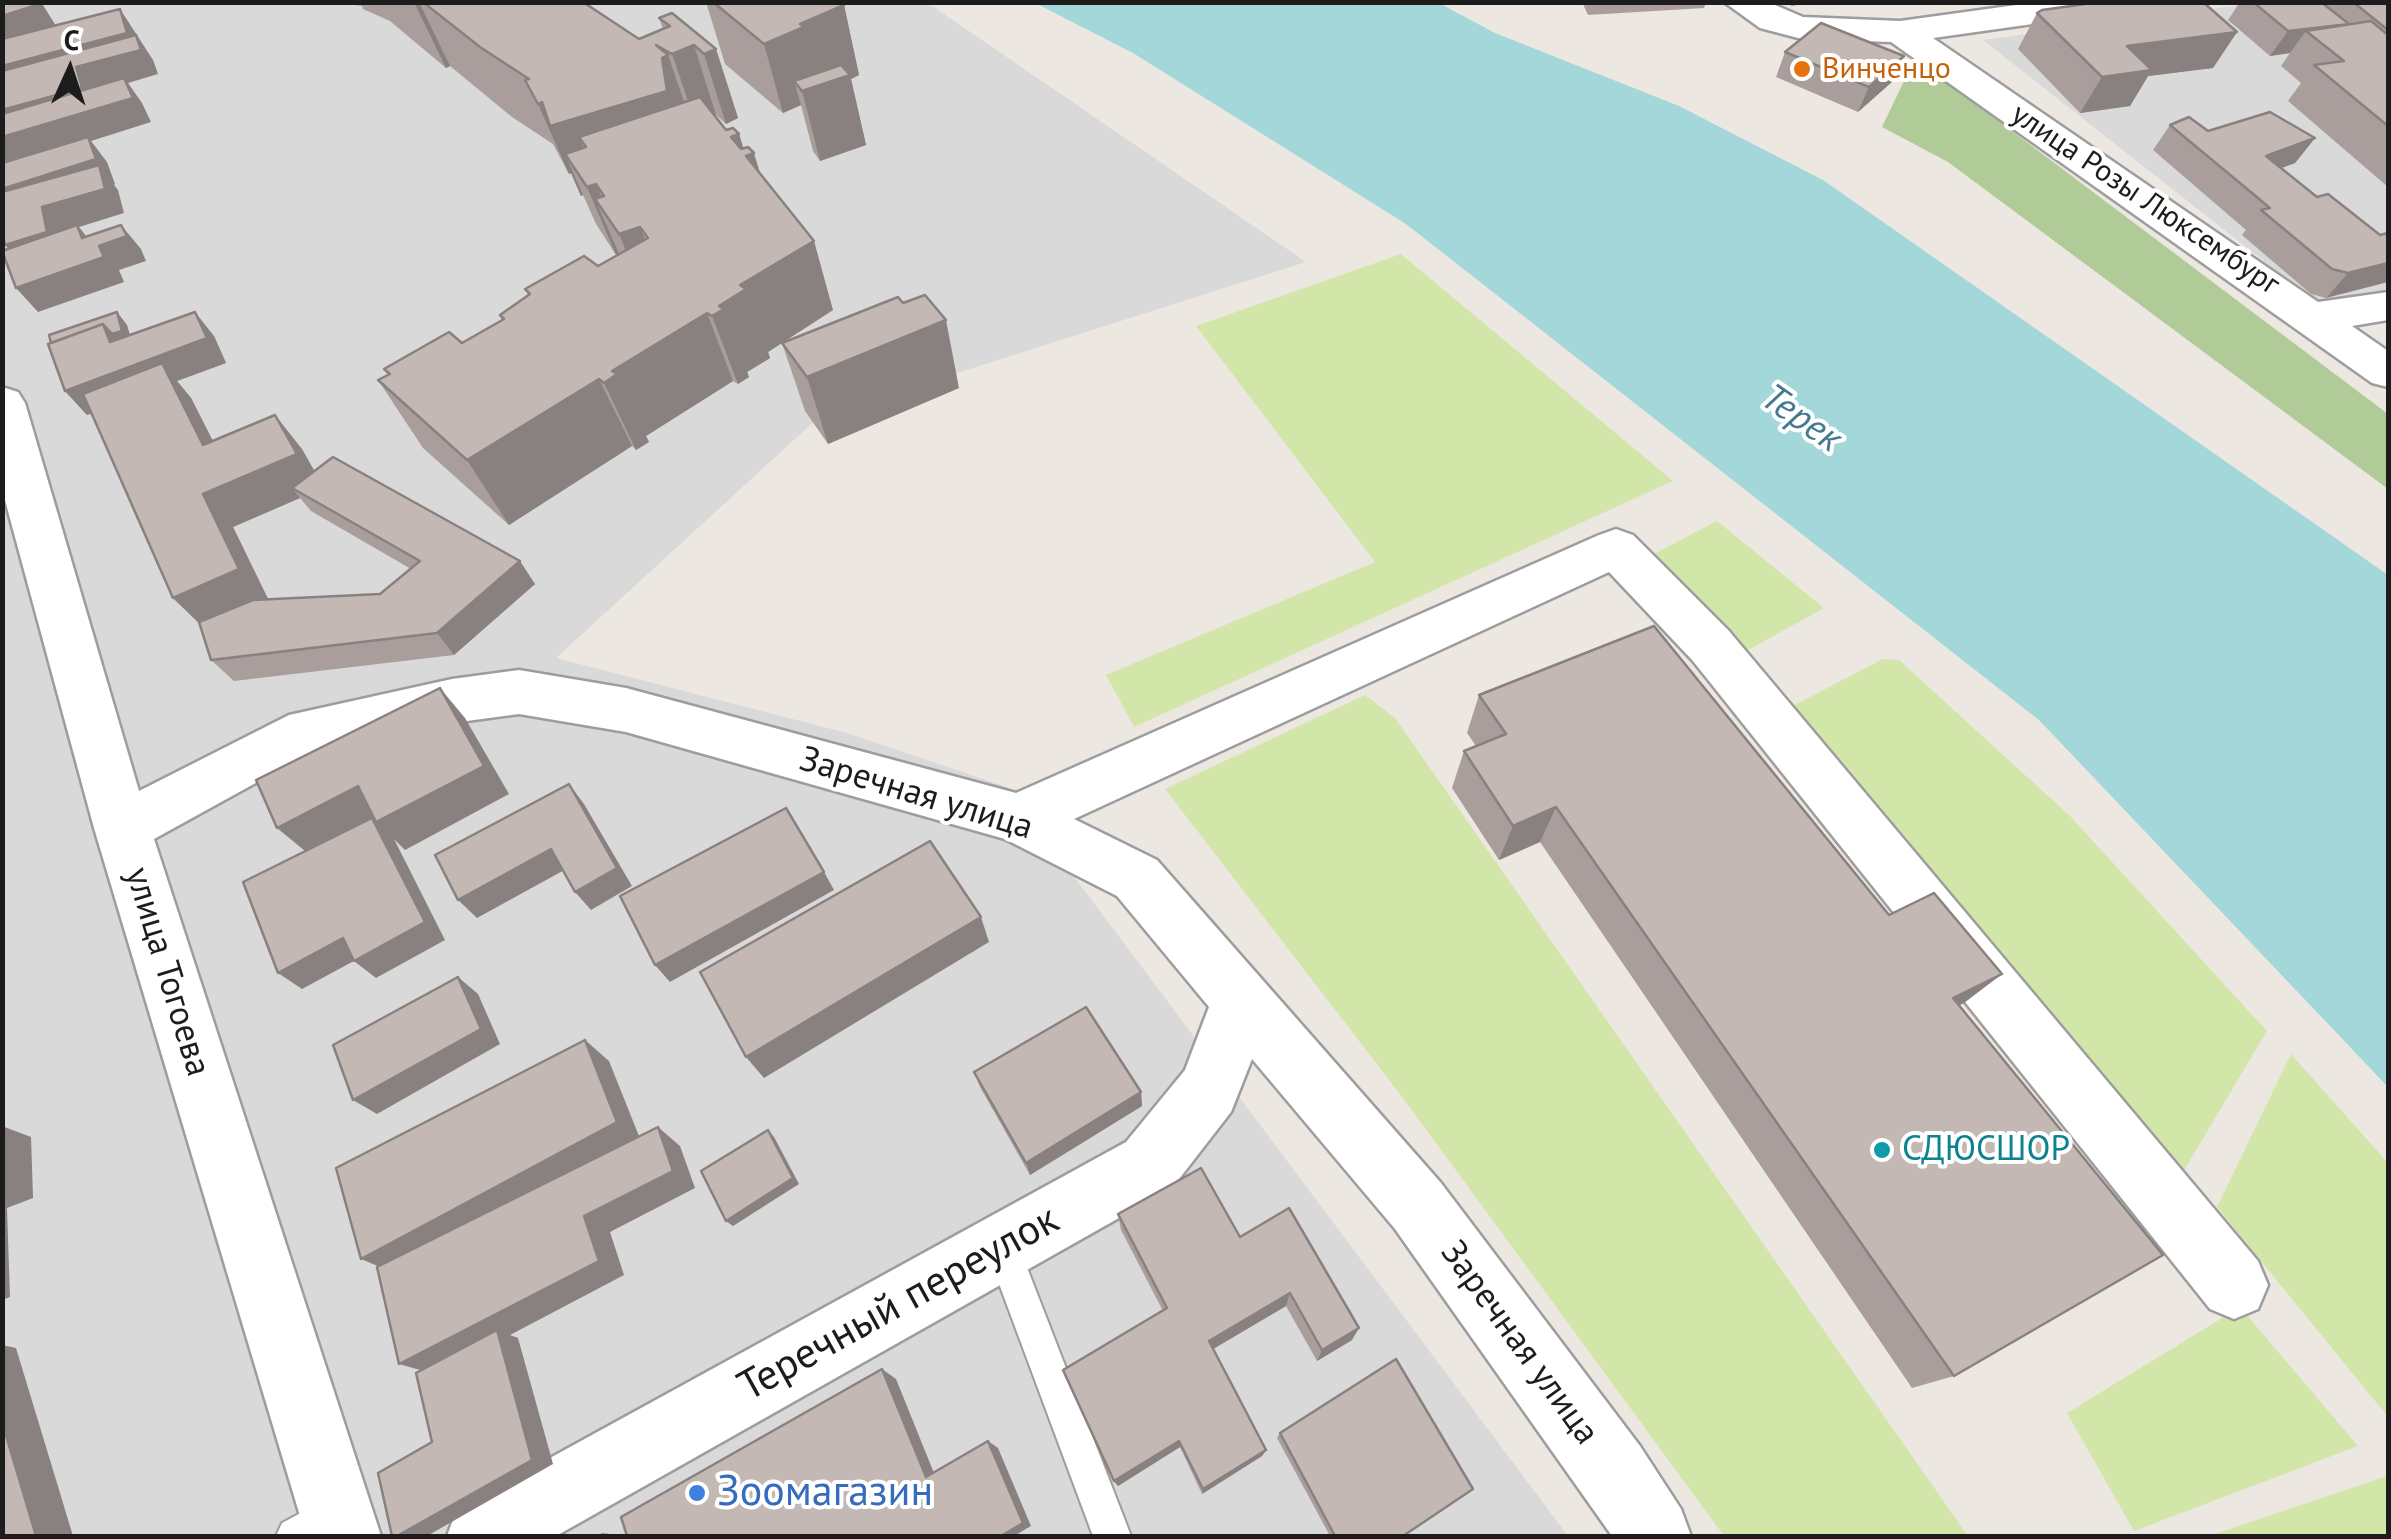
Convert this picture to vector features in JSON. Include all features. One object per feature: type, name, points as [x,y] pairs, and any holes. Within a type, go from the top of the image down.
[{"type":"street","points":[[1741,2],[1772,20],[1802,28],[1900,32],[2095,4]]},
{"type":"street","name":"улица Розы Люксембург","points":[[1900,32],[2315,317],[2388,372]]},
{"type":"street","points":[[2315,317],[2388,306]]},
{"type":"street","name":"улица Тогоева","points":[[2,403],[325,1528]]},
{"type":"street","points":[[1018,818],[1616,548],[1736,676],[2234,1285]]},
{"type":"street","name":"Заречная улица","points":[[122,828],[289,738],[452,701],[520,692],[626,710],[1018,818],[1137,878],[1418,1206],[1614,1472],[1654,1536]]},
{"type":"street","name":"Теречный переулок","points":[[484,1536],[1149,1166],[1209,1090],[1242,1002]]},
{"type":"lane","points":[[1002,1246],[1112,1536]]},
{"type":"shaded area","points":[[3,3],[928,3],[1306,262],[819,417],[556,658],[847,733],[1007,787],[1568,1536],[3,1536]]},
{"type":"shaded area","points":[[2254,3],[2388,3],[2388,293],[2317,303],[1983,40]]},
{"type":"green space","points":[[1915,58],[2388,414],[2388,489],[1948,162],[1882,127]]},
{"type":"green space","points":[[1401,254],[1673,481],[1134,727],[1106,675],[1375,562],[1196,326]]},
{"type":"green space","points":[[1717,521],[1824,608],[1741,654],[1648,557]]},
{"type":"green space","points":[[1883,659],[1899,660],[2070,816],[2267,1031],[2183,1172],[1781,712]]},
{"type":"green space","points":[[1365,695],[1395,718],[1968,1536],[1724,1536],[1403,1098],[1165,789]]},
{"type":"green space","points":[[2291,1054],[2388,1163],[2388,1417],[2217,1207]]},
{"type":"green space","points":[[2240,1307],[2358,1446],[2134,1531],[2067,1413]]},
{"type":"green space","points":[[2387,1476],[2388,1536],[2209,1536]]},
{"type":"water","name":"Терек","points":[[1035,3],[1439,3],[1495,33],[1679,106],[1823,180],[2388,575],[2388,1087],[2039,720],[1406,224],[1133,53]]},
{"type":"building","points":[[2,2],[39,2],[40,4],[2,16]]},
{"type":"building","points":[[423,2],[583,2],[639,39],[670,26],[659,18],[672,13],[716,49],[704,54],[694,45],[672,54],[656,45],[668,55],[662,58],[667,91],[550,126],[542,102],[538,104],[525,80],[529,79]]},
{"type":"building","points":[[713,2],[840,2],[844,5],[764,44]]},
{"type":"building","points":[[2100,2],[2203,2],[2237,32],[2127,46],[2152,70],[2102,77],[2037,13]]},
{"type":"building","points":[[2253,2],[2321,2],[2349,24],[2288,31]]},
{"type":"building","points":[[2353,2],[2388,2],[2388,30]]},
{"type":"building","points":[[120,9],[127,33],[2,66],[2,39]]},
{"type":"building","points":[[2371,21],[2388,35],[2388,126],[2314,65],[2344,61],[2306,31]]},
{"type":"building","points":[[1821,23],[1904,56],[1869,87],[1785,52]]},
{"type":"building","points":[[136,35],[141,50],[76,67],[82,88],[2,110],[2,71]]},
{"type":"building","points":[[841,65],[850,75],[802,91],[794,81]]},
{"type":"building","points":[[124,78],[133,98],[2,137],[2,114]]},
{"type":"building","points":[[700,97],[726,130],[733,128],[739,134],[731,137],[741,149],[748,147],[754,153],[746,156],[814,241],[740,285],[746,289],[719,306],[724,309],[712,316],[707,313],[612,371],[617,374],[604,383],[599,379],[467,460],[378,380],[390,374],[384,369],[449,332],[462,343],[504,319],[500,315],[530,294],[525,289],[584,256],[598,266],[648,238],[640,227],[619,234],[595,199],[604,196],[596,184],[587,187],[565,154],[586,147],[579,137]]},
{"type":"building","points":[[2270,112],[2315,138],[2266,156],[2317,197],[2328,194],[2380,235],[2388,233],[2388,263],[2348,273],[2332,269],[2261,210],[2270,208],[2170,125],[2189,117],[2208,131]]},
{"type":"building","points":[[88,137],[96,159],[2,189],[2,163]]},
{"type":"building","points":[[99,165],[105,189],[42,207],[47,232],[5,245],[2,192]]},
{"type":"building","points":[[77,225],[82,238],[121,225],[127,236],[99,246],[104,257],[16,288],[2,251]]},
{"type":"building","points":[[925,295],[946,320],[807,377],[782,343],[898,297],[903,303]]},
{"type":"building","points":[[117,312],[122,331],[112,334],[103,324],[51,343],[49,335]]},
{"type":"building","points":[[195,312],[207,338],[65,391],[48,344],[103,324],[110,342]]},
{"type":"building","points":[[162,363],[203,445],[275,415],[297,454],[203,494],[239,569],[173,598],[83,394]]},
{"type":"building","points":[[333,457],[520,561],[437,633],[211,660],[199,622],[253,600],[380,594],[420,561],[292,488]]},
{"type":"building","name":"СДЮСШОР","points":[[1654,626],[1889,915],[1934,893],[2002,974],[1953,998],[2163,1255],[1954,1376],[1556,807],[1513,826],[1464,751],[1506,734],[1479,695]]},
{"type":"building","points":[[440,688],[484,766],[376,822],[358,786],[277,828],[256,780]]},
{"type":"building","points":[[569,784],[617,868],[575,892],[551,849],[458,900],[435,855]]},
{"type":"building","points":[[786,808],[824,872],[655,965],[620,896]]},
{"type":"building","points":[[372,818],[425,922],[354,961],[343,938],[278,973],[243,882]]},
{"type":"building","points":[[930,841],[981,917],[746,1057],[700,972]]},
{"type":"building","points":[[458,977],[481,1029],[353,1100],[333,1045]]},
{"type":"building","points":[[1086,1007],[1141,1092],[1026,1163],[974,1072]]},
{"type":"building","points":[[585,1040],[617,1122],[361,1259],[336,1168]]},
{"type":"building","points":[[658,1127],[673,1171],[584,1216],[599,1261],[399,1364],[377,1267]]},
{"type":"building","points":[[768,1130],[793,1178],[726,1221],[701,1171]]},
{"type":"building","points":[[1201,1168],[1240,1237],[1289,1208],[1359,1328],[1322,1350],[1290,1293],[1209,1341],[1266,1450],[1203,1489],[1179,1441],[1114,1481],[1063,1370],[1167,1308],[1118,1214]]},
{"type":"building","points":[[497,1330],[532,1460],[392,1536],[378,1473],[432,1442],[416,1373]]},
{"type":"building","points":[[1396,1359],[1473,1489],[1403,1536],[1335,1536],[1280,1433]]},
{"type":"building","points":[[882,1369],[926,1477],[988,1441],[1023,1523],[1001,1536],[627,1536],[621,1517]]},
{"type":"building","points":[[2,1422],[36,1536],[2,1536]]},
{"type":"place","name":"Винченцо","points":[[1802,69]]},
{"type":"place","name":"СДЮСШОР","points":[[1882,1150]]},
{"type":"place","name":"Зоомагазин","points":[[697,1493]]}]
